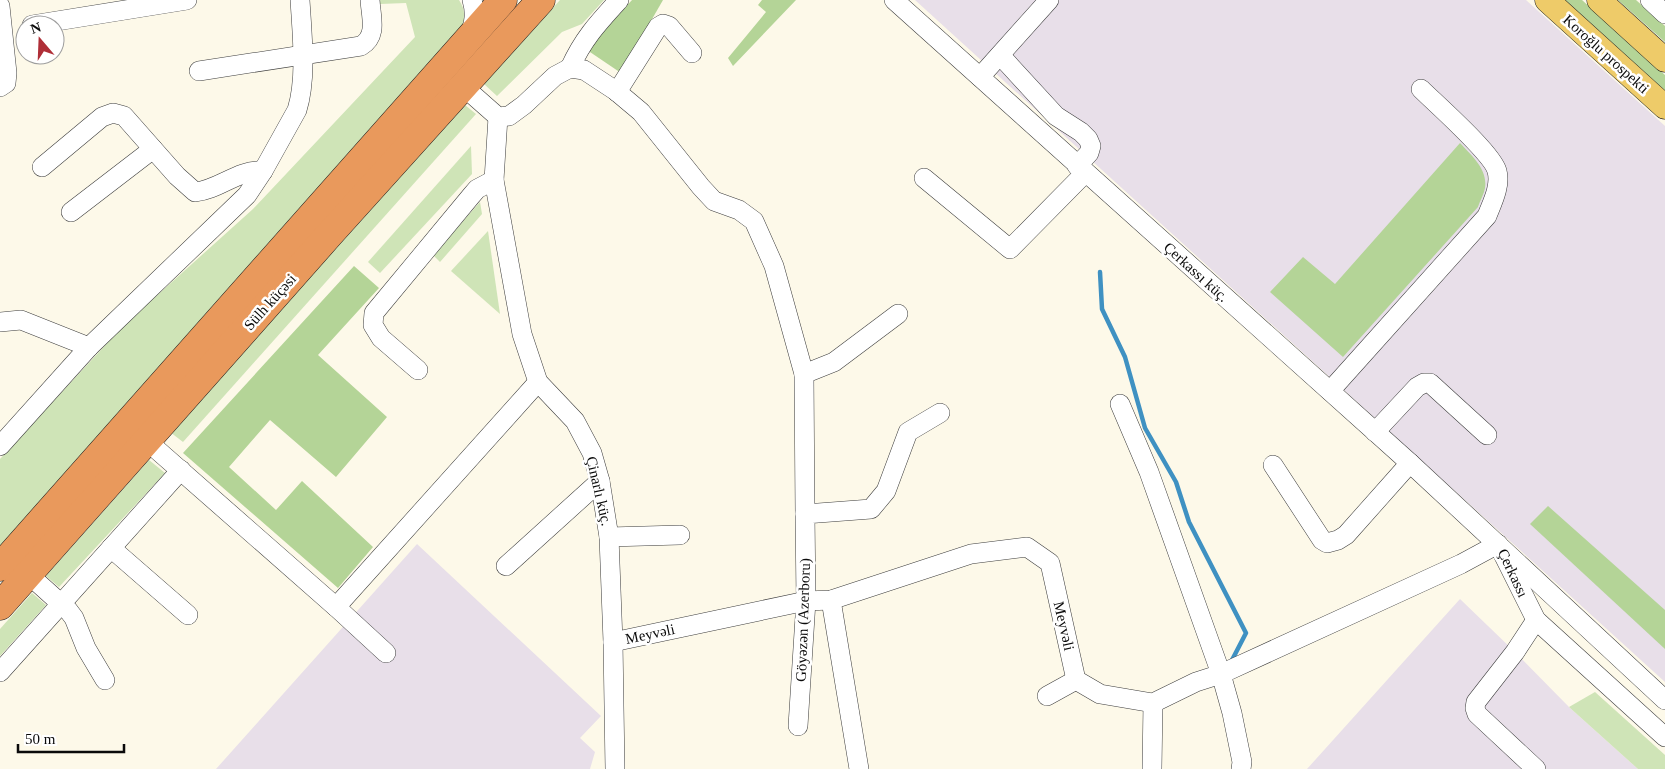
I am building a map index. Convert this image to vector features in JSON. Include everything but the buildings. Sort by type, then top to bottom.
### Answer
[{"type":"highway","name":"Sülh küçəsi","points":[[0,567],[504,0]]},
{"type":"highway","name":"Sülh küçəsi","points":[[0,606],[541,0]]},
{"type":"main road","name":"Koroğlu prospekti","points":[[1547,0],[1665,107]]},
{"type":"main road","points":[[1600,0],[1665,60]]},
{"type":"street","points":[[65,18],[143,3],[187,0]]},
{"type":"street","points":[[0,446],[89,347],[247,195],[263,171],[297,110],[301,99],[303,56],[300,0]]},
{"type":"street","points":[[199,71],[361,46],[372,35],[370,0]]},
{"type":"street","points":[[467,42],[475,21],[472,0]]},
{"type":"street","points":[[464,87],[498,117],[509,116],[524,105],[555,76],[570,68],[579,47],[619,0]]},
{"type":"street","name":"Çerkassı küç.","points":[[894,0],[1330,390],[1498,544]]},
{"type":"street","points":[[980,77],[1049,0]]},
{"type":"street","points":[[1650,0],[1665,14]]},
{"type":"street","points":[[0,6],[7,73],[6,83],[0,87]]},
{"type":"street","points":[[617,92],[658,27],[663,24],[669,26],[692,53]]},
{"type":"street","points":[[2,30],[15,28]]},
{"type":"street","points":[[924,178],[1010,249],[1081,169],[1091,146],[1088,139],[1081,132],[1056,116],[1000,55]]},
{"type":"street","name":"Göyəzən (Azerboru)","points":[[570,68],[584,70],[617,92],[641,112],[714,200],[739,210],[754,221],[774,266],[804,374],[806,601],[798,726]]},
{"type":"street","points":[[1330,390],[1487,216],[1494,198],[1497,171],[1486,153],[1421,89]]},
{"type":"street","points":[[42,166],[102,117],[114,114],[124,116],[176,176],[195,192],[202,192],[240,174],[254,170],[263,171]]},
{"type":"street","name":"Çinarlı küç.","points":[[498,117],[494,180],[522,334],[538,382],[575,421],[592,453],[600,481],[609,537],[615,769]]},
{"type":"street","points":[[71,212],[153,149]]},
{"type":"street","points":[[418,370],[381,338],[373,325],[374,313],[470,196],[494,180]]},
{"type":"street","points":[[804,374],[834,362],[898,314]]},
{"type":"street","points":[[0,322],[21,320],[89,347]]},
{"type":"street","points":[[336,607],[538,382]]},
{"type":"street","points":[[1376,432],[1417,388],[1424,383],[1430,384],[1487,436]]},
{"type":"street","points":[[1120,404],[1149,472],[1221,674],[1232,713],[1242,762],[1241,769]]},
{"type":"street","points":[[805,514],[872,509],[886,491],[908,432],[940,413]]},
{"type":"street","points":[[147,440],[386,653]]},
{"type":"street","points":[[1273,465],[1322,540],[1328,543],[1346,535],[1410,463]]},
{"type":"street","points":[[0,672],[180,470]]},
{"type":"street","points":[[506,566],[600,481]]},
{"type":"street","points":[[609,537],[680,535]]},
{"type":"street","points":[[1046,696],[1076,680],[1100,694],[1153,704],[1196,682],[1221,674],[1395,595],[1498,544]]},
{"type":"street","name":"Çerkassı","points":[[1498,544],[1536,620],[1665,737]]},
{"type":"street","name":"Çerkassı","points":[[1498,544],[1665,700]]},
{"type":"street","name":"Meyvəli","points":[[613,642],[806,601],[831,600],[971,554],[1027,547],[1050,563],[1076,680]]},
{"type":"street","points":[[111,548],[188,615]]},
{"type":"street","points":[[28,574],[62,603],[74,618],[86,648],[105,680]]},
{"type":"street","points":[[831,600],[859,769]]},
{"type":"street","points":[[1536,620],[1515,652],[1476,702],[1475,708],[1477,714],[1536,769]]},
{"type":"street","points":[[1152,769],[1153,704]]},
{"type":"shaded area","points":[[915,0],[1526,0],[1665,126],[1665,682]]},
{"type":"shaded area","points":[[417,544],[601,716],[580,738],[595,752],[590,769],[216,769]]},
{"type":"shaded area","points":[[1460,599],[1569,707],[1638,769],[1307,769]]},
{"type":"green space","points":[[379,0],[459,0],[464,13],[463,26],[0,548],[0,459],[123,326],[253,209],[415,37],[406,3],[380,4]]},
{"type":"green space","points":[[560,0],[604,0],[582,24],[562,32],[497,96],[484,84]]},
{"type":"green space","points":[[632,0],[663,0],[621,73],[587,50]]},
{"type":"green space","points":[[762,0],[796,0],[733,66],[728,58],[766,12],[758,5]]},
{"type":"green space","points":[[1565,0],[1582,0],[1665,75],[1665,91]]},
{"type":"green space","points":[[1618,0],[1636,0],[1665,26],[1665,42]]},
{"type":"green space","points":[[465,105],[476,114],[183,442],[170,432]]},
{"type":"green space","points":[[1460,143],[1478,163],[1484,175],[1485,188],[1478,207],[1343,357],[1270,292],[1303,257],[1335,284]]},
{"type":"green space","points":[[471,146],[472,174],[380,273],[368,262]]},
{"type":"green space","points":[[480,202],[482,214],[440,262],[433,255]]},
{"type":"green space","points":[[488,231],[500,314],[451,271]]},
{"type":"green space","points":[[354,266],[379,288],[318,355],[387,417],[336,477],[270,420],[229,467],[276,510],[302,481],[373,547],[338,588],[183,453]]},
{"type":"green space","points":[[149,460],[165,473],[59,587],[46,576]]},
{"type":"green space","points":[[1548,506],[1665,610],[1665,649],[1530,524]]},
{"type":"green space","points":[[32,593],[46,605],[0,656],[0,629]]},
{"type":"green space","points":[[1595,692],[1665,755],[1665,769],[1638,769],[1569,707]]},
{"type":"waterway","points":[[1100,272],[1102,309],[1125,357],[1145,428],[1176,482],[1189,522],[1246,633],[1231,662]]}]
